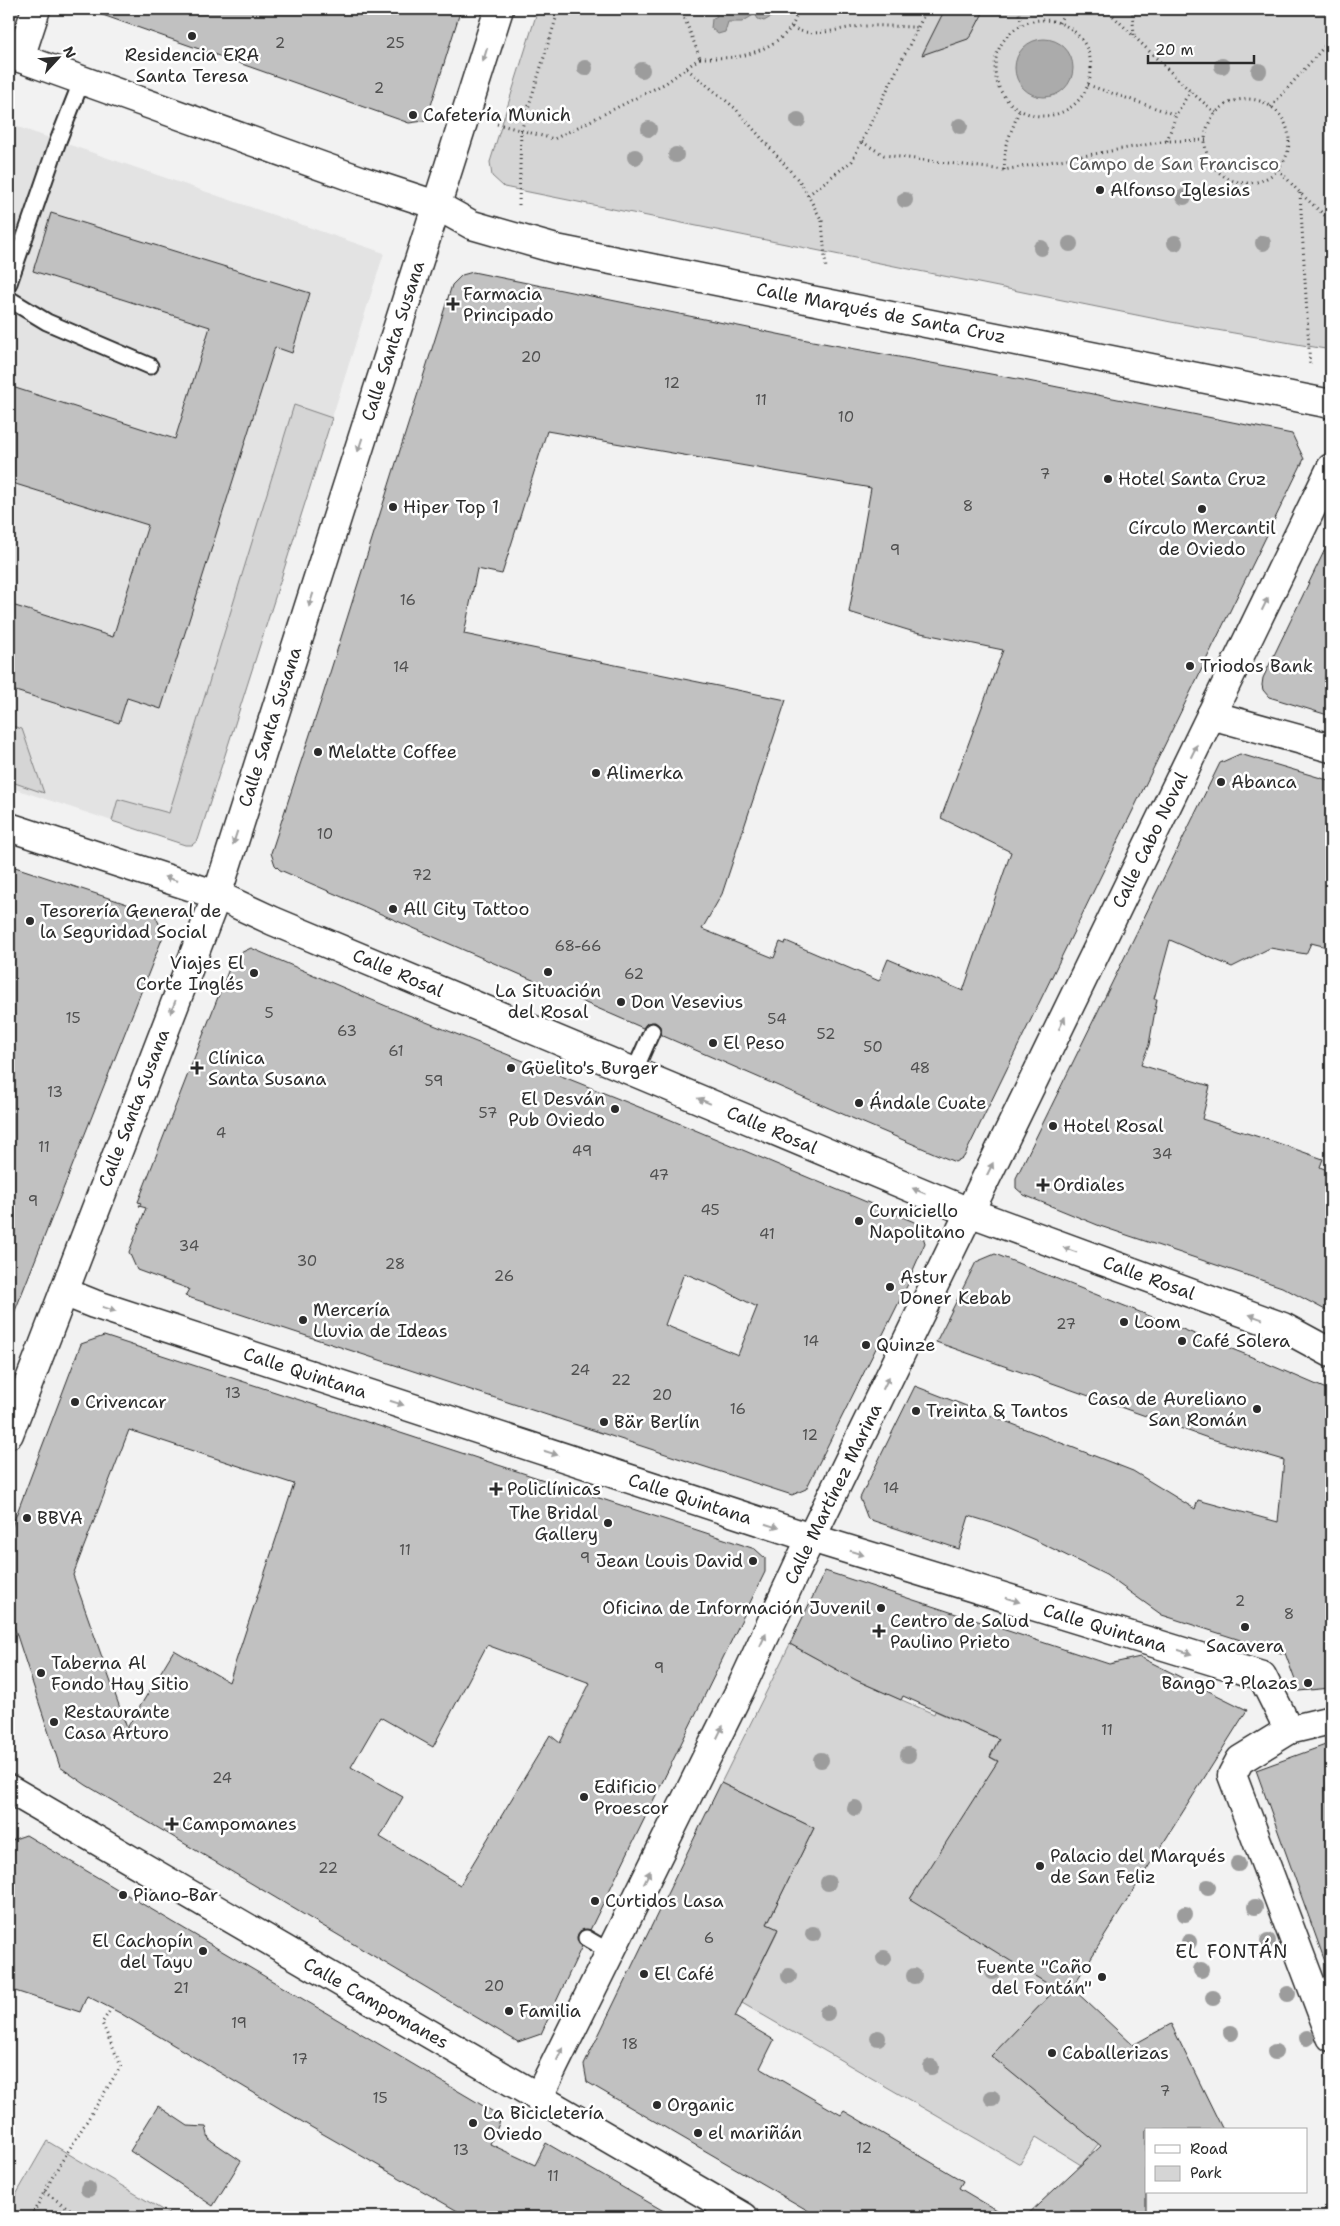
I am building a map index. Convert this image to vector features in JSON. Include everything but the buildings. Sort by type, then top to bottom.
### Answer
[{"type":"street","points":[[14,56],[36,9]]},
{"type":"street","name":"Calle Santa Susana","points":[[9,1434],[17,1396],[64,1292],[217,894],[499,9]]},
{"type":"street","name":"Calle Marqués de Santa Cruz","points":[[14,56],[291,156],[436,205],[472,225],[556,249],[1322,402]]},
{"type":"street","name":"Calle Cabo Noval","points":[[969,1212],[1331,468]]},
{"type":"street","points":[[1211,715],[1331,748]]},
{"type":"street","name":"Calle Rosal","points":[[9,827],[217,894],[273,921],[969,1212],[1284,1328],[1331,1353]]},
{"type":"street","name":"Calle Martínez Marina","points":[[538,2098],[740,1690],[811,1538],[969,1212]]},
{"type":"street","name":"Calle Quintana","points":[[64,1292],[94,1304],[811,1538],[1262,1676],[1289,1730]]},
{"type":"street","points":[[1331,1720],[1289,1730],[1240,1760],[1232,1775],[1331,2038]]},
{"type":"street","name":"Calle Campomanes","points":[[9,1789],[744,2217]]},
{"type":"lane","points":[[9,284],[58,141],[82,80]]},
{"type":"lane","points":[[9,299],[47,322],[150,366]]},
{"type":"lane","points":[[634,1072],[652,1031]]},
{"type":"lane","points":[[586,1938],[610,1952]]},
{"type":"path","points":[[518,238],[520,131],[558,9]]},
{"type":"path","points":[[682,9],[700,58]]},
{"type":"path","points":[[494,123],[554,139],[666,83],[700,58],[737,56],[760,49],[782,37],[792,27],[797,18],[797,9]]},
{"type":"path","points":[[808,195],[852,161],[927,9]]},
{"type":"path","points":[[1018,9],[1022,24]]},
{"type":"path","points":[[1059,22],[1066,9]]},
{"type":"path","points":[[1106,9],[1190,91],[1216,113]]},
{"type":"path","points":[[1132,9],[1134,35]]},
{"type":"path","points":[[1033,20],[1059,22],[1072,30],[1083,41],[1089,55],[1091,70],[1088,85],[1080,100],[1067,110],[1052,116],[1035,116],[1019,111],[1007,102],[999,90],[994,75],[995,59],[1000,45],[1009,33],[1022,24],[1033,20]]},
{"type":"path","points":[[792,27],[799,31],[822,32],[864,26],[918,27]]},
{"type":"path","points":[[1271,107],[1331,39]]},
{"type":"path","points":[[687,69],[735,108],[802,183],[822,221],[829,303]]},
{"type":"path","points":[[1088,85],[1176,115]]},
{"type":"path","points":[[1167,141],[1176,115],[1190,91]]},
{"type":"path","points":[[1242,100],[1260,101],[1271,107],[1282,117],[1288,136],[1289,143],[1286,158],[1278,169],[1267,178],[1253,183],[1239,182],[1225,177],[1214,167],[1207,154],[1208,125],[1216,113],[1225,105],[1242,100]]},
{"type":"path","points":[[1004,170],[1006,145],[1019,111]]},
{"type":"path","points":[[862,142],[884,155],[1004,170],[1167,141],[1206,140]]},
{"type":"path","points":[[1278,169],[1300,193],[1331,221]]},
{"type":"path","points":[[1300,193],[1322,402]]},
{"type":"path","points":[[31,2217],[64,2158],[121,2066],[102,2023],[112,2009]]},
{"type":"path","points":[[44,2192],[82,2217]]},
{"type":"shaded area","points":[[711,9],[772,9],[773,11],[771,17],[764,21],[758,19],[755,14],[742,22],[728,22],[725,32],[718,34],[711,28],[712,19],[717,16]]},
{"type":"shaded area","points":[[1038,39],[1050,39],[1065,47],[1073,62],[1073,74],[1065,89],[1050,97],[1038,97],[1023,89],[1015,74],[1015,62],[1023,47]]},
{"type":"shaded area","points":[[9,124],[384,253],[200,836],[192,845],[185,845],[9,787]]},
{"type":"green space","name":"Campo de San Francisco","points":[[538,9],[1331,9],[1331,350],[1171,322],[504,187],[492,176],[490,162]]},
{"type":"green space","points":[[294,405],[332,418],[198,840],[192,845],[185,845],[112,821],[118,799],[169,813]]},
{"type":"green space","points":[[9,725],[22,729],[44,793],[9,781]]},
{"type":"green space","points":[[790,1644],[858,1681],[934,1714],[935,1711],[999,1739],[990,1757],[998,1762],[1067,1996],[1060,2005],[1048,1997],[992,2056],[1068,2119],[1121,2065],[1122,2115],[1081,2165],[1036,2137],[1020,2164],[742,2003],[778,1930],[767,1924],[814,1828],[721,1783]]},
{"type":"green space","points":[[47,2141],[174,2217],[9,2217],[9,2207]]},
{"type":"place","name":"Residencia ERA Santa Teresa","points":[[192,36]]},
{"type":"place","name":"Cafetería Munich","points":[[413,115]]},
{"type":"place","name":"Alfonso Iglesias","points":[[1100,190]]},
{"type":"place","name":"Farmacia Principado","points":[[453,304]]},
{"type":"place","name":"Hotel Santa Cruz","points":[[1108,479]]},
{"type":"place","name":"Hiper Top 1","points":[[393,507]]},
{"type":"place","name":"Círculo Mercantil de Oviedo","points":[[1202,509]]},
{"type":"place","name":"Triodos Bank","points":[[1190,666]]},
{"type":"place","name":"Melatte Coffee","points":[[318,752]]},
{"type":"place","name":"Alimerka","points":[[596,773]]},
{"type":"place","name":"Abanca","points":[[1221,782]]},
{"type":"place","name":"All City Tattoo","points":[[393,909]]},
{"type":"place","name":"Tesorería General de la Seguridad Social","points":[[30,921]]},
{"type":"place","name":"La Situación del Rosal","points":[[548,972]]},
{"type":"place","name":"Viajes El Corte Inglés","points":[[254,973]]},
{"type":"place","name":"Don Vesevius","points":[[621,1002]]},
{"type":"place","name":"El Peso","points":[[713,1043]]},
{"type":"place","name":"Clínica Santa Susana","points":[[197,1068]]},
{"type":"place","name":"Güelito's Burger","points":[[511,1068]]},
{"type":"place","name":"Ándale Cuate","points":[[859,1103]]},
{"type":"place","name":"El Desván Pub Oviedo","points":[[615,1109]]},
{"type":"place","name":"Hotel Rosal","points":[[1053,1126]]},
{"type":"place","name":"Ordiales","points":[[1043,1185]]},
{"type":"place","name":"Curniciello Napolitano","points":[[859,1221]]},
{"type":"place","name":"Astur Doner Kebab","points":[[890,1287]]},
{"type":"place","name":"Mercería Lluvia de Ideas","points":[[303,1320]]},
{"type":"place","name":"Loom","points":[[1124,1322]]},
{"type":"place","name":"Café Solera","points":[[1182,1341]]},
{"type":"place","name":"Quinze","points":[[866,1345]]},
{"type":"place","name":"Crivencar","points":[[75,1402]]},
{"type":"place","name":"Casa de Aureliano San Román","points":[[1257,1409]]},
{"type":"place","name":"Treinta & Tantos","points":[[916,1411]]},
{"type":"place","name":"Bär Berlín","points":[[604,1422]]},
{"type":"place","name":"Policlínicas","points":[[496,1489]]},
{"type":"place","name":"BBVA","points":[[27,1518]]},
{"type":"place","name":"The Bridal Gallery","points":[[608,1523]]},
{"type":"place","name":"Jean Louis David","points":[[753,1561]]},
{"type":"place","name":"Oficina de Información Juvenil","points":[[881,1608]]},
{"type":"place","name":"Sacavera","points":[[1245,1627]]},
{"type":"place","name":"Centro de Salud Paulino Prieto","points":[[879,1631]]},
{"type":"place","name":"Taberna Al Fondo Hay Sitio","points":[[41,1673]]},
{"type":"place","name":"Bango 7 Plazas","points":[[1308,1683]]},
{"type":"place","name":"Restaurante Casa Arturo","points":[[54,1722]]},
{"type":"place","name":"Edificio Proescor","points":[[584,1797]]},
{"type":"place","name":"Campomanes","points":[[172,1824]]},
{"type":"place","name":"Palacio del Marqués de San Feliz","points":[[1040,1866]]},
{"type":"place","name":"Piano-Bar","points":[[123,1895]]},
{"type":"place","name":"Curtidos Lasa","points":[[595,1901]]},
{"type":"place","name":"El Cachopín del Tayu","points":[[203,1951]]},
{"type":"place","name":"El Café","points":[[644,1974]]},
{"type":"place","name":"Fuente \"Caño del Fontán\"","points":[[1102,1977]]},
{"type":"place","name":"Familia","points":[[509,2011]]},
{"type":"place","name":"Caballerizas","points":[[1052,2053]]},
{"type":"place","name":"Organic","points":[[657,2105]]},
{"type":"place","name":"La Bicicletería Oviedo","points":[[473,2123]]},
{"type":"place","name":"el mariñán","points":[[698,2133]]},
{"type":"district","name":"EL FONTÁN","points":[[1232,1951]]}]
